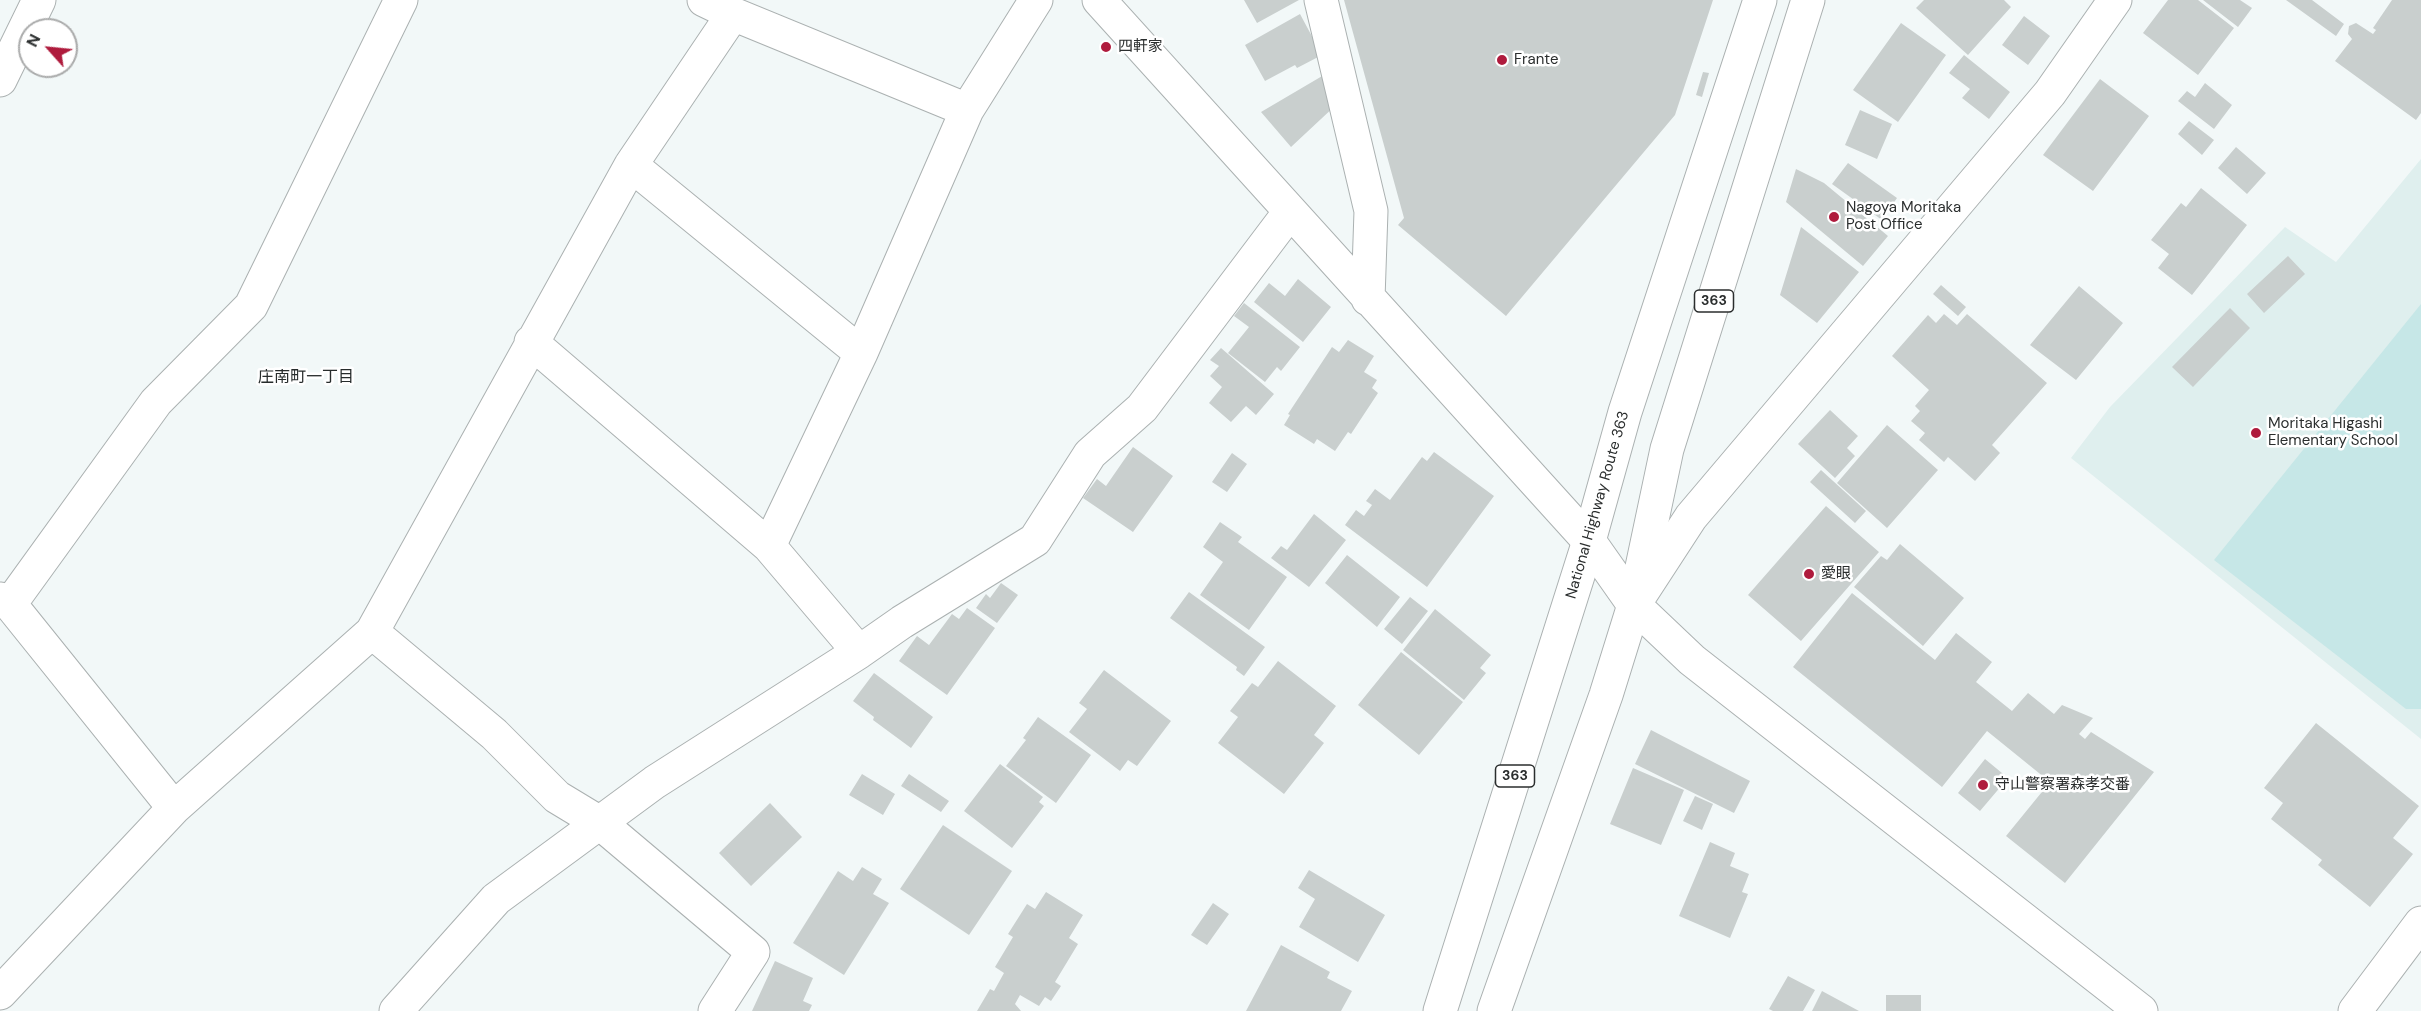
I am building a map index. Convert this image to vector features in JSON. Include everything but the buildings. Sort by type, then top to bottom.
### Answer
[{"type":"main road","points":[[0,80],[39,0]]},
{"type":"main road","points":[[174,808],[5,602],[156,402],[251,306],[401,0]]},
{"type":"main road","points":[[768,546],[861,353],[967,110],[1036,0]]},
{"type":"main road","points":[[1099,0],[1289,213],[1589,541],[1634,605],[1692,660],[2141,1011]]},
{"type":"main road","points":[[1321,0],[1371,212],[1368,299]]},
{"type":"main road","name":"National Highway Route 363","points":[[1440,1011],[1589,541],[1625,412],[1760,0]]},
{"type":"main road","name":"363","points":[[1494,1011],[1606,694],[1634,605],[1667,449],[1809,0]]},
{"type":"main road","points":[[1634,605],[1691,517],[2050,93],[2115,0]]},
{"type":"main road","points":[[0,993],[174,808],[372,632],[718,7],[967,110]]},
{"type":"main road","points":[[631,165],[861,353]]},
{"type":"main road","points":[[396,1011],[496,899],[655,782],[859,652],[902,622],[1035,540],[1090,453],[1142,408],[1289,213]]},
{"type":"main road","points":[[531,342],[768,546],[859,652]]},
{"type":"main road","points":[[372,632],[494,734],[556,796],[600,823],[753,952],[715,1011]]},
{"type":"main road","points":[[2355,1011],[2421,923]]},
{"type":"shaded area","name":"Moritaka Higashi Elementary School","points":[[2421,159],[2421,739],[2071,458],[2110,407],[2285,227],[2336,262]]},
{"type":"shaded area","points":[[2421,304],[2421,709],[2406,709],[2214,560]]},
{"type":"place","name":"四軒家","points":[[1106,47]]},
{"type":"place","name":"Frante","points":[[1502,60]]},
{"type":"place","name":"Nagoya Moritaka Post Office","points":[[1834,217]]},
{"type":"place","name":"Moritaka Higashi Elementary School","points":[[2256,433]]},
{"type":"place","name":"愛眼","points":[[1809,574]]},
{"type":"place","name":"守山警察署森孝交番","points":[[1983,785]]},
{"type":"district","name":"庄南町一丁目","points":[[306,378]]}]
